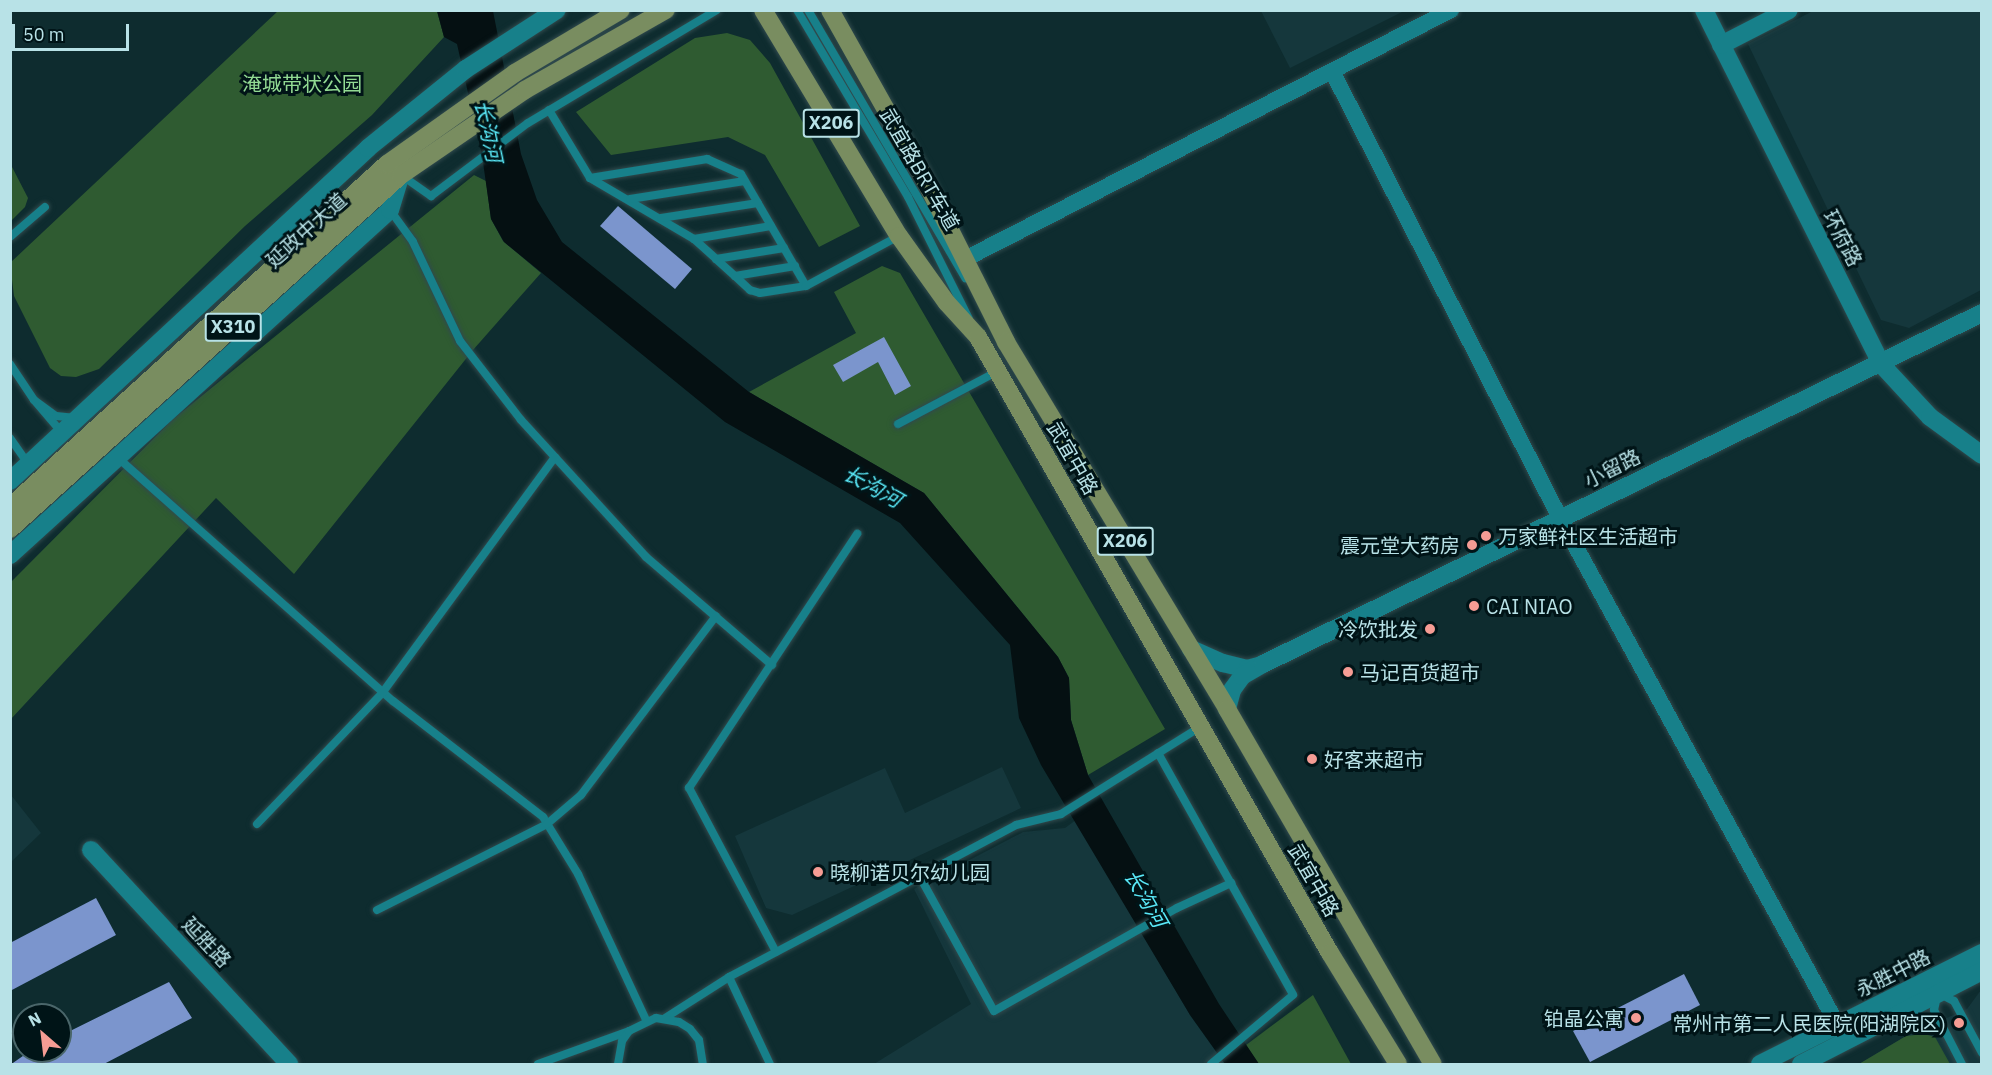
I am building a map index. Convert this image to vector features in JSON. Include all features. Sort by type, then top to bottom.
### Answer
[{"type":"main road","name":"延政中大道","points":[[457,125],[515,73],[621,10]]},
{"type":"main road","name":"延政中大道","points":[[10,529],[44,488],[382,160],[525,90],[666,10]]},
{"type":"main road","name":"武宜中路","points":[[763,10],[899,236],[947,303],[978,337],[1330,953],[1398,1065]]},
{"type":"main road","name":"武宜中路","points":[[830,10],[965,259],[1006,342],[1227,709],[1433,1065]]},
{"type":"main road","name":"延政中大道","points":[[10,507],[44,488]]},
{"type":"street","points":[[10,481],[79,418],[382,160],[466,69],[557,10]]},
{"type":"street","points":[[965,259],[1451,10]]},
{"type":"street","name":"环府路","points":[[1704,10],[1881,364],[1930,417],[1982,455]]},
{"type":"street","points":[[1721,45],[1789,10]]},
{"type":"street","points":[[1332,71],[1560,518],[1842,1034]]},
{"type":"street","points":[[10,555],[390,210],[382,160]]},
{"type":"street","name":"小留路","points":[[1227,709],[1232,690],[1242,676],[1263,664],[1982,313]]},
{"type":"street","name":"小留路","points":[[1191,649],[1222,663],[1247,669],[1263,664]]},
{"type":"street","name":"延胜路","points":[[91,850],[289,1065]]},
{"type":"street","name":"永胜中路","points":[[1801,1065],[1842,1034],[1982,953]]},
{"type":"street","name":"永胜中路","points":[[1760,1065],[1842,1034],[1938,993],[1982,971]]},
{"type":"lane","points":[[382,160],[431,196],[528,123],[717,10]]},
{"type":"lane","name":"武宜路BRT车道","points":[[797,10],[908,197],[978,337]]},
{"type":"lane","name":"武宜路BRT车道","points":[[808,10],[986,314],[1006,342]]},
{"type":"lane","points":[[549,110],[590,178],[630,199],[694,239],[750,290],[760,293],[806,286],[899,236]]},
{"type":"lane","points":[[590,178],[707,159],[741,174],[806,286]]},
{"type":"lane","points":[[630,199],[745,182]]},
{"type":"lane","points":[[661,218],[758,203]]},
{"type":"lane","points":[[10,237],[45,207]]},
{"type":"lane","points":[[390,210],[413,242],[460,341],[491,383],[646,557],[772,665]]},
{"type":"lane","points":[[694,239],[771,226]]},
{"type":"lane","points":[[716,259],[784,248]]},
{"type":"lane","points":[[735,276],[795,266]]},
{"type":"lane","points":[[10,364],[34,400],[98,476]]},
{"type":"lane","points":[[898,424],[998,371]]},
{"type":"lane","points":[[34,400],[56,416],[79,418]]},
{"type":"lane","points":[[10,438],[60,510]]},
{"type":"lane","points":[[257,824],[383,692],[555,457]]},
{"type":"lane","points":[[118,458],[383,692],[547,824],[578,874],[646,1020]]},
{"type":"lane","points":[[776,952],[689,788],[857,534]]},
{"type":"lane","points":[[377,910],[547,824],[581,795],[716,616]]},
{"type":"lane","points":[[538,1065],[629,1031],[646,1020],[665,1018],[729,977],[1017,825],[1061,814],[1200,727]]},
{"type":"lane","points":[[1158,753],[1293,995],[1211,1065]]},
{"type":"lane","points":[[920,877],[994,1011],[1177,908],[1231,883]]},
{"type":"lane","points":[[729,977],[770,1065]]},
{"type":"lane","points":[[1962,1065],[1934,1010],[1938,993],[1954,1001],[1982,1053]]},
{"type":"lane","points":[[665,1018],[690,1029],[699,1040],[703,1065]]},
{"type":"lane","points":[[618,1065],[622,1041],[629,1031]]},
{"type":"shaded area","points":[[1815,10],[1981,11],[1981,290],[1909,328],[1881,320],[1748,44]]},
{"type":"shaded area","points":[[1261,11],[1404,11],[1290,68]]},
{"type":"shaded area","name":"晓柳诺贝尔幼儿园","points":[[1002,767],[1021,808],[792,915],[766,908],[735,836],[885,768],[905,813]]},
{"type":"shaded area","points":[[11,795],[41,833],[11,862]]},
{"type":"shaded area","points":[[1076,820],[1190,1015],[1225,1064],[874,1064],[971,1004],[914,889],[1023,832],[1065,828]]},
{"type":"shaded area","name":"常州市第二人民医院(阳湖院区)","points":[[1981,990],[1981,1064],[1859,1064],[1906,1036],[1967,1009]]},
{"type":"green space","name":"淹城带状公园","points":[[278,11],[437,11],[444,37],[372,115],[245,226],[99,369],[76,377],[61,376],[50,368],[14,296],[10,263]]},
{"type":"green space","points":[[727,33],[750,40],[770,63],[860,226],[819,247],[765,155],[728,137],[611,155],[576,112],[695,38]]},
{"type":"green space","points":[[11,165],[28,198],[25,207],[11,221]]},
{"type":"green space","points":[[474,175],[486,181],[491,219],[503,241],[541,273],[473,350],[294,574],[216,498],[11,719],[11,582],[172,420]]},
{"type":"green space","points":[[882,266],[900,273],[1165,729],[1088,775],[1071,720],[1069,678],[1058,657],[924,493],[749,392],[856,333],[834,292]]},
{"type":"green space","points":[[1313,995],[1351,1064],[1259,1064],[1246,1045]]},
{"type":"green space","points":[[1924,1034],[1935,1037],[1950,1064],[1859,1064],[1906,1036]]},
{"type":"water","name":"长沟河","points":[[437,11],[493,11],[521,154],[537,200],[562,242],[749,392],[924,493],[1058,657],[1069,678],[1071,720],[1088,775],[1219,1004],[1259,1064],[1225,1064],[1190,1015],[1041,765],[1019,718],[1010,645],[900,523],[725,422],[504,242],[491,219],[482,155],[457,44],[444,37]]},
{"type":"building","points":[[618,206],[692,269],[675,289],[600,226]]},
{"type":"building","points":[[884,337],[911,386],[895,395],[878,362],[843,382],[833,365]]},
{"type":"building","points":[[96,898],[116,935],[10,991],[10,943]]},
{"type":"building","name":"铂晶公寓","points":[[1684,974],[1700,1005],[1590,1062],[1573,1031]]},
{"type":"building","points":[[169,982],[192,1018],[102,1065],[10,1065],[13,1063],[72,1063],[72,1030]]},
{"type":"place","name":"万家鲜社区生活超市","points":[[1486,536]]},
{"type":"place","name":"震元堂大药房","points":[[1472,545]]},
{"type":"place","name":"CAI NIAO","points":[[1474,606]]},
{"type":"place","name":"冷饮批发","points":[[1430,629]]},
{"type":"place","name":"马记百货超市","points":[[1348,672]]},
{"type":"place","name":"好客来超市","points":[[1312,759]]},
{"type":"place","name":"晓柳诺贝尔幼儿园","points":[[818,872]]},
{"type":"place","name":"铂晶公寓","points":[[1636,1018]]},
{"type":"place","name":"常州市第二人民医院(阳湖院区)","points":[[1959,1023]]}]
